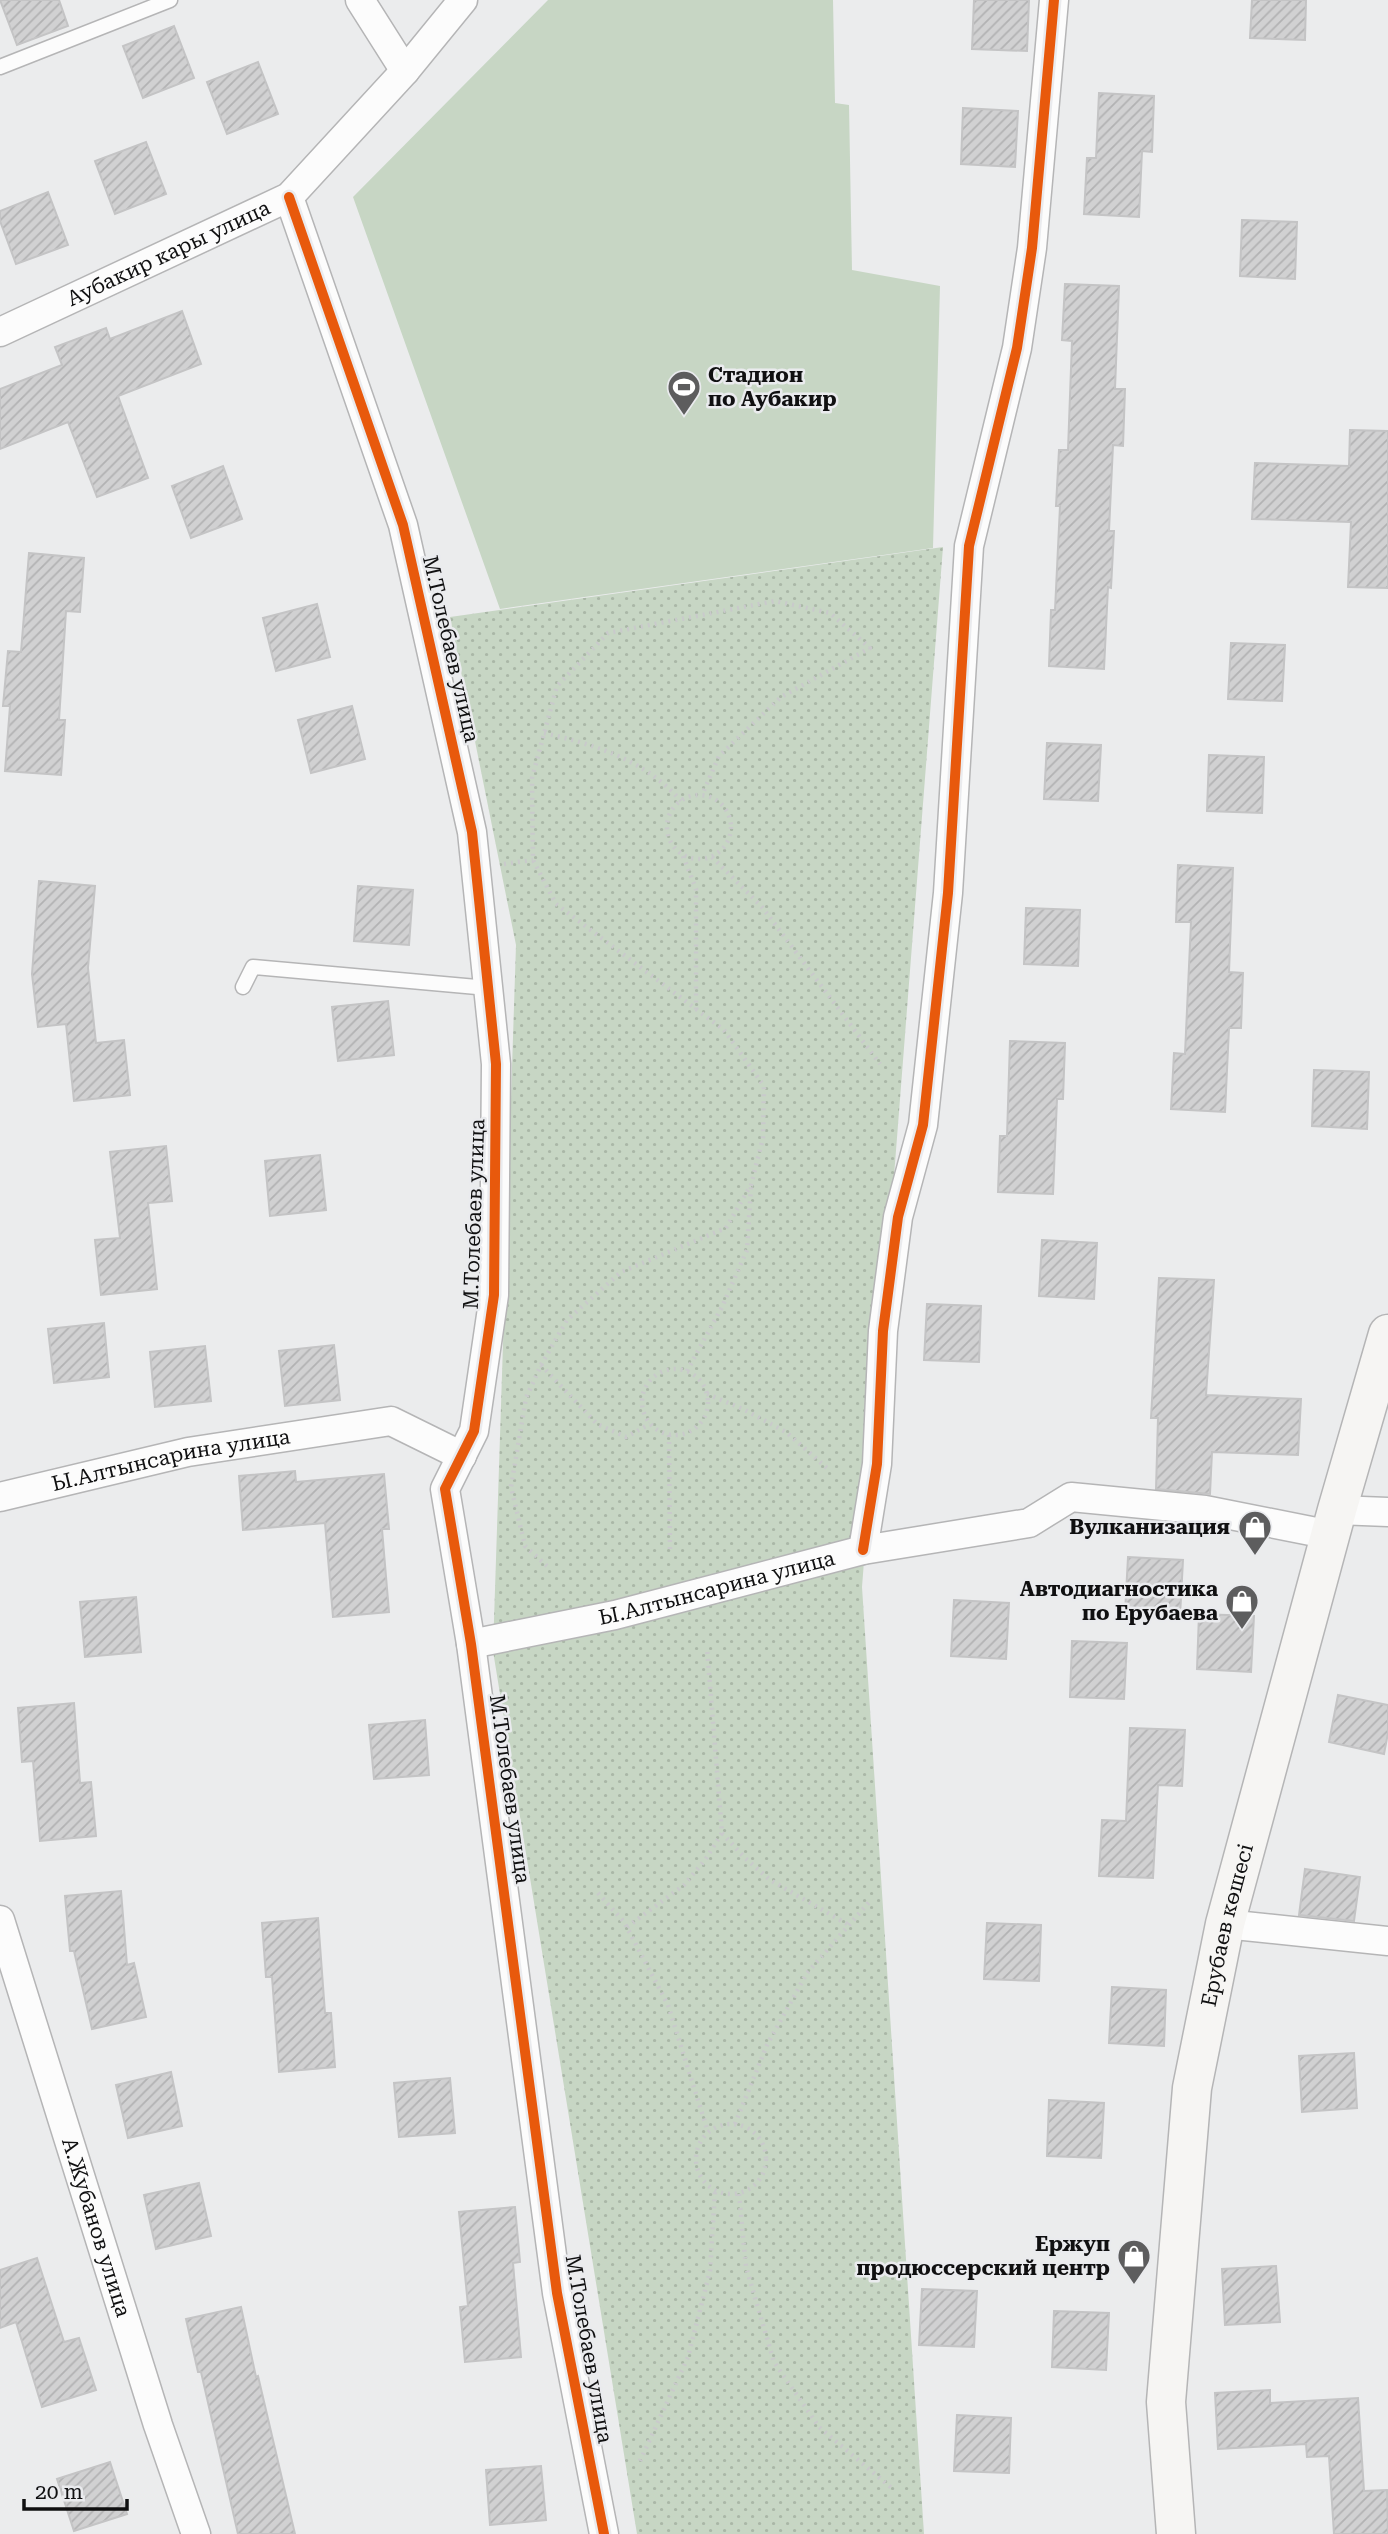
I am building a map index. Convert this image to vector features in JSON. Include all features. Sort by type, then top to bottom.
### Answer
[{"type":"main road","name":"Ерубаев көшесі","points":[[1176,2534],[1166,2402],[1192,2088],[1225,1924],[1388,1334]]},
{"type":"street","points":[[360,0],[405,71]]},
{"type":"street","name":"Аубакир кары улица","points":[[0,332],[289,197],[405,71],[463,0]]},
{"type":"street","points":[[863,1550],[877,1464],[885,1318],[898,1217],[923,1125],[948,893],[969,546],[1017,348],[1032,248],[1054,0]]},
{"type":"street","name":"М.Толебаев улица","points":[[289,197],[403,525],[472,832],[496,1064],[494,1294],[474,1431],[445,1489],[471,1644],[557,2293],[604,2534]]},
{"type":"street","name":"Ы.Алтынсарина улица","points":[[0,1497],[188,1452],[391,1421],[461,1456]]},
{"type":"street","name":"Ы.Алтынсарина улица","points":[[471,1644],[615,1615],[863,1550],[1029,1523],[1071,1497],[1334,1523],[1388,1512]]},
{"type":"street","name":"А.Жубанов улица","points":[[0,1920],[158,2425],[196,2534]]},
{"type":"street","points":[[1225,1924],[1388,1941]]},
{"type":"lane","points":[[0,68],[170,0]]},
{"type":"lane","points":[[243,987],[253,967],[488,988]]},
{"type":"path","points":[[687,1371],[722,1307],[747,1250],[751,1185],[762,1138],[764,1086],[724,1030],[556,904],[533,860],[532,778],[557,686],[608,633],[775,601],[830,613],[870,648],[781,697],[719,756],[702,795]]},
{"type":"path","points":[[544,733],[591,744],[630,761],[664,782],[681,801]]},
{"type":"path","points":[[682,855],[692,859],[712,857],[727,844],[731,824],[729,813],[713,798],[691,796],[681,801],[668,818],[667,829],[675,848],[682,855],[696,889],[696,1010]]},
{"type":"path","points":[[712,857],[762,907],[880,1064]]},
{"type":"path","points":[[547,1566],[525,1546],[511,1487],[526,1398],[541,1364],[567,1320],[621,1272],[726,1228],[751,1185]]},
{"type":"path","points":[[541,1364],[597,1424],[626,1437],[650,1424]]},
{"type":"path","points":[[676,1369],[687,1371],[703,1384],[707,1394],[708,1405],[699,1424],[690,1431],[669,1435],[650,1424],[642,1404],[648,1383],[665,1371],[676,1369]]},
{"type":"path","points":[[707,1394],[786,1432],[828,1469]]},
{"type":"path","points":[[669,1435],[670,1553]]},
{"type":"path","points":[[627,1927],[684,1885],[705,1860],[722,1833],[707,1648]]},
{"type":"path","points":[[722,1833],[770,1880],[849,1925]]},
{"type":"path","points":[[598,1893],[627,1927],[668,2005],[708,2132]]},
{"type":"path","points":[[735,2124],[766,2045],[807,1973],[871,1900]]},
{"type":"path","points":[[735,2124],[750,2129],[758,2137],[766,2158],[765,2169],[751,2189],[727,2195],[715,2192],[705,2184],[698,2174],[696,2151],[708,2132],[718,2126],[735,2124]]},
{"type":"path","points":[[640,2461],[688,2357],[710,2271],[715,2192]]},
{"type":"path","points":[[739,2194],[746,2267],[774,2362],[819,2427],[894,2490]]},
{"type":"green space","name":"Стадион по Аубакир","points":[[548,0],[833,0],[835,103],[849,105],[852,270],[940,286],[933,548],[500,609],[353,197]]},
{"type":"green space","points":[[943,547],[862,1587],[924,2534],[637,2534],[493,1651],[516,945],[450,617]]},
{"type":"building","points":[[0,0],[59,0],[68,26],[17,45]]},
{"type":"building","points":[[974,0],[1029,0],[1027,51],[972,49]]},
{"type":"building","points":[[1252,0],[1306,0],[1305,40],[1250,38]]},
{"type":"building","points":[[174,26],[194,78],[143,98],[123,46]]},
{"type":"building","points":[[258,62],[278,114],[227,134],[207,82]]},
{"type":"building","points":[[1099,93],[1154,96],[1152,152],[1142,151],[1139,217],[1084,214],[1087,158],[1096,158]]},
{"type":"building","points":[[963,108],[1018,111],[1015,167],[961,164]]},
{"type":"building","points":[[146,142],[166,194],[115,214],[95,161]]},
{"type":"building","points":[[48,192],[68,245],[16,264],[0,221],[0,211]]},
{"type":"building","points":[[1242,220],[1297,222],[1295,279],[1240,276]]},
{"type":"building","points":[[1065,284],[1119,286],[1115,389],[1125,389],[1123,446],[1113,445],[1109,531],[1114,531],[1104,669],[1049,666],[1051,610],[1055,610],[1060,506],[1056,506],[1059,450],[1068,450],[1072,341],[1062,340]]},
{"type":"building","points":[[182,311],[201,364],[118,396],[148,478],[97,497],[68,422],[0,449],[0,389],[62,365],[55,347],[106,328],[110,339]]},
{"type":"building","points":[[1350,430],[1388,431],[1388,588],[1348,587],[1351,522],[1252,519],[1255,463],[1349,466]]},
{"type":"building","points":[[223,466],[242,519],[191,538],[172,486]]},
{"type":"building","points":[[29,553],[84,558],[80,612],[66,611],[59,720],[65,720],[61,775],[5,771],[10,706],[3,706],[8,651],[21,652]]},
{"type":"building","points":[[317,604],[330,657],[276,671],[263,618]]},
{"type":"building","points":[[1231,643],[1285,645],[1282,701],[1228,699]]},
{"type":"building","points":[[352,706],[365,759],[311,773],[298,720]]},
{"type":"building","points":[[1047,743],[1101,745],[1098,801],[1044,799]]},
{"type":"building","points":[[1209,755],[1264,757],[1262,813],[1207,811]]},
{"type":"building","points":[[1178,865],[1233,868],[1229,972],[1243,973],[1241,1028],[1229,1028],[1225,1112],[1171,1109],[1174,1053],[1185,1054],[1191,922],[1176,922]]},
{"type":"building","points":[[39,881],[95,886],[88,968],[96,1043],[124,1040],[130,1095],[74,1101],[66,1024],[38,1027],[32,974]]},
{"type":"building","points":[[358,886],[413,890],[409,945],[354,941]]},
{"type":"building","points":[[1026,908],[1080,910],[1078,966],[1024,964]]},
{"type":"building","points":[[388,1001],[394,1055],[338,1061],[332,1007]]},
{"type":"building","points":[[1010,1041],[1065,1043],[1063,1099],[1057,1099],[1053,1194],[998,1192],[1000,1136],[1007,1136]]},
{"type":"building","points":[[1314,1070],[1369,1072],[1367,1129],[1312,1126]]},
{"type":"building","points":[[166,1146],[172,1201],[148,1203],[157,1289],[101,1295],[95,1240],[120,1238],[110,1152]]},
{"type":"building","points":[[320,1155],[326,1210],[270,1216],[265,1161]]},
{"type":"building","points":[[1042,1240],[1097,1243],[1094,1299],[1039,1296]]},
{"type":"building","points":[[1159,1278],[1214,1280],[1206,1395],[1301,1399],[1298,1455],[1212,1452],[1210,1494],[1156,1489],[1158,1418],[1151,1418]]},
{"type":"building","points":[[927,1304],[981,1306],[979,1362],[924,1360]]},
{"type":"building","points":[[104,1323],[109,1377],[54,1383],[48,1329]]},
{"type":"building","points":[[334,1345],[340,1400],[285,1406],[279,1351]]},
{"type":"building","points":[[205,1346],[211,1401],[155,1407],[150,1352]]},
{"type":"building","points":[[295,1471],[296,1482],[384,1474],[389,1529],[382,1529],[389,1612],[333,1617],[325,1523],[243,1530],[239,1476]]},
{"type":"building","points":[[1128,1557],[1183,1560],[1180,1616],[1125,1613]]},
{"type":"building","points":[[136,1597],[141,1652],[85,1657],[80,1602]]},
{"type":"building","points":[[954,1600],[1009,1603],[1006,1659],[951,1656]]},
{"type":"building","points":[[1199,1614],[1254,1616],[1251,1672],[1197,1669]]},
{"type":"building","points":[[1072,1641],[1127,1643],[1124,1699],[1070,1697]]},
{"type":"building","points":[[1338,1695],[1388,1705],[1388,1733],[1384,1754],[1329,1742]]},
{"type":"building","points":[[74,1703],[80,1783],[91,1782],[96,1836],[40,1841],[33,1761],[22,1762],[18,1708]]},
{"type":"building","points":[[425,1720],[429,1775],[374,1779],[369,1725]]},
{"type":"building","points":[[1130,1728],[1185,1730],[1182,1786],[1158,1785],[1153,1878],[1099,1876],[1102,1820],[1126,1821]]},
{"type":"building","points":[[1305,1869],[1360,1877],[1354,1921],[1299,1915]]},
{"type":"building","points":[[121,1891],[127,1965],[134,1963],[146,2017],[92,2029],[74,1951],[70,1951],[65,1896]]},
{"type":"building","points":[[318,1918],[325,2013],[331,2013],[335,2067],[279,2072],[272,1977],[266,1977],[262,1923]]},
{"type":"building","points":[[987,1923],[1041,1925],[1039,1981],[984,1979]]},
{"type":"building","points":[[1112,1987],[1166,1990],[1164,2046],[1109,2043]]},
{"type":"building","points":[[1354,2053],[1357,2108],[1302,2112],[1299,2056]]},
{"type":"building","points":[[171,2072],[182,2126],[128,2138],[116,2085]]},
{"type":"building","points":[[450,2078],[455,2133],[399,2137],[394,2083]]},
{"type":"building","points":[[1049,2100],[1104,2103],[1101,2158],[1047,2156]]},
{"type":"building","points":[[199,2183],[211,2236],[156,2249],[144,2195]]},
{"type":"building","points":[[515,2207],[520,2262],[513,2263],[521,2357],[465,2362],[460,2307],[468,2306],[459,2212]]},
{"type":"building","points":[[37,2258],[64,2342],[79,2338],[96,2390],[42,2407],[16,2322],[0,2328],[0,2270]]},
{"type":"building","points":[[1276,2266],[1280,2322],[1225,2325],[1222,2269]]},
{"type":"building","points":[[922,2289],[977,2291],[974,2347],[919,2345]]},
{"type":"building","points":[[241,2307],[295,2534],[238,2534],[201,2372],[198,2372],[186,2319]]},
{"type":"building","points":[[1054,2311],[1109,2313],[1106,2370],[1052,2367]]},
{"type":"building","points":[[1270,2390],[1270,2403],[1358,2398],[1364,2491],[1387,2490],[1388,2534],[1334,2534],[1329,2456],[1307,2457],[1306,2444],[1218,2449],[1215,2393]]},
{"type":"building","points":[[957,2415],[1011,2418],[1009,2473],[954,2471]]},
{"type":"building","points":[[110,2462],[127,2514],[74,2531],[57,2479]]},
{"type":"building","points":[[541,2466],[546,2520],[490,2525],[486,2470]]},
{"type":"cycle path","points":[[863,1550],[877,1464],[883,1331],[898,1217],[923,1125],[948,893],[969,546],[1017,348],[1032,248],[1054,0]]},
{"type":"cycle path","points":[[289,197],[403,525],[472,832],[496,1064],[494,1295],[474,1431],[445,1489],[471,1644],[557,2293],[604,2534]]},
{"type":"place","name":"Стадион по Аубакир","points":[[684,417]]},
{"type":"place","name":"Вулканизация","points":[[1255,1557]]},
{"type":"place","name":"Автодиагностика по Ерубаева","points":[[1242,1631]]},
{"type":"place","name":"Ержуп продюссерский центр","points":[[1134,2286]]}]
